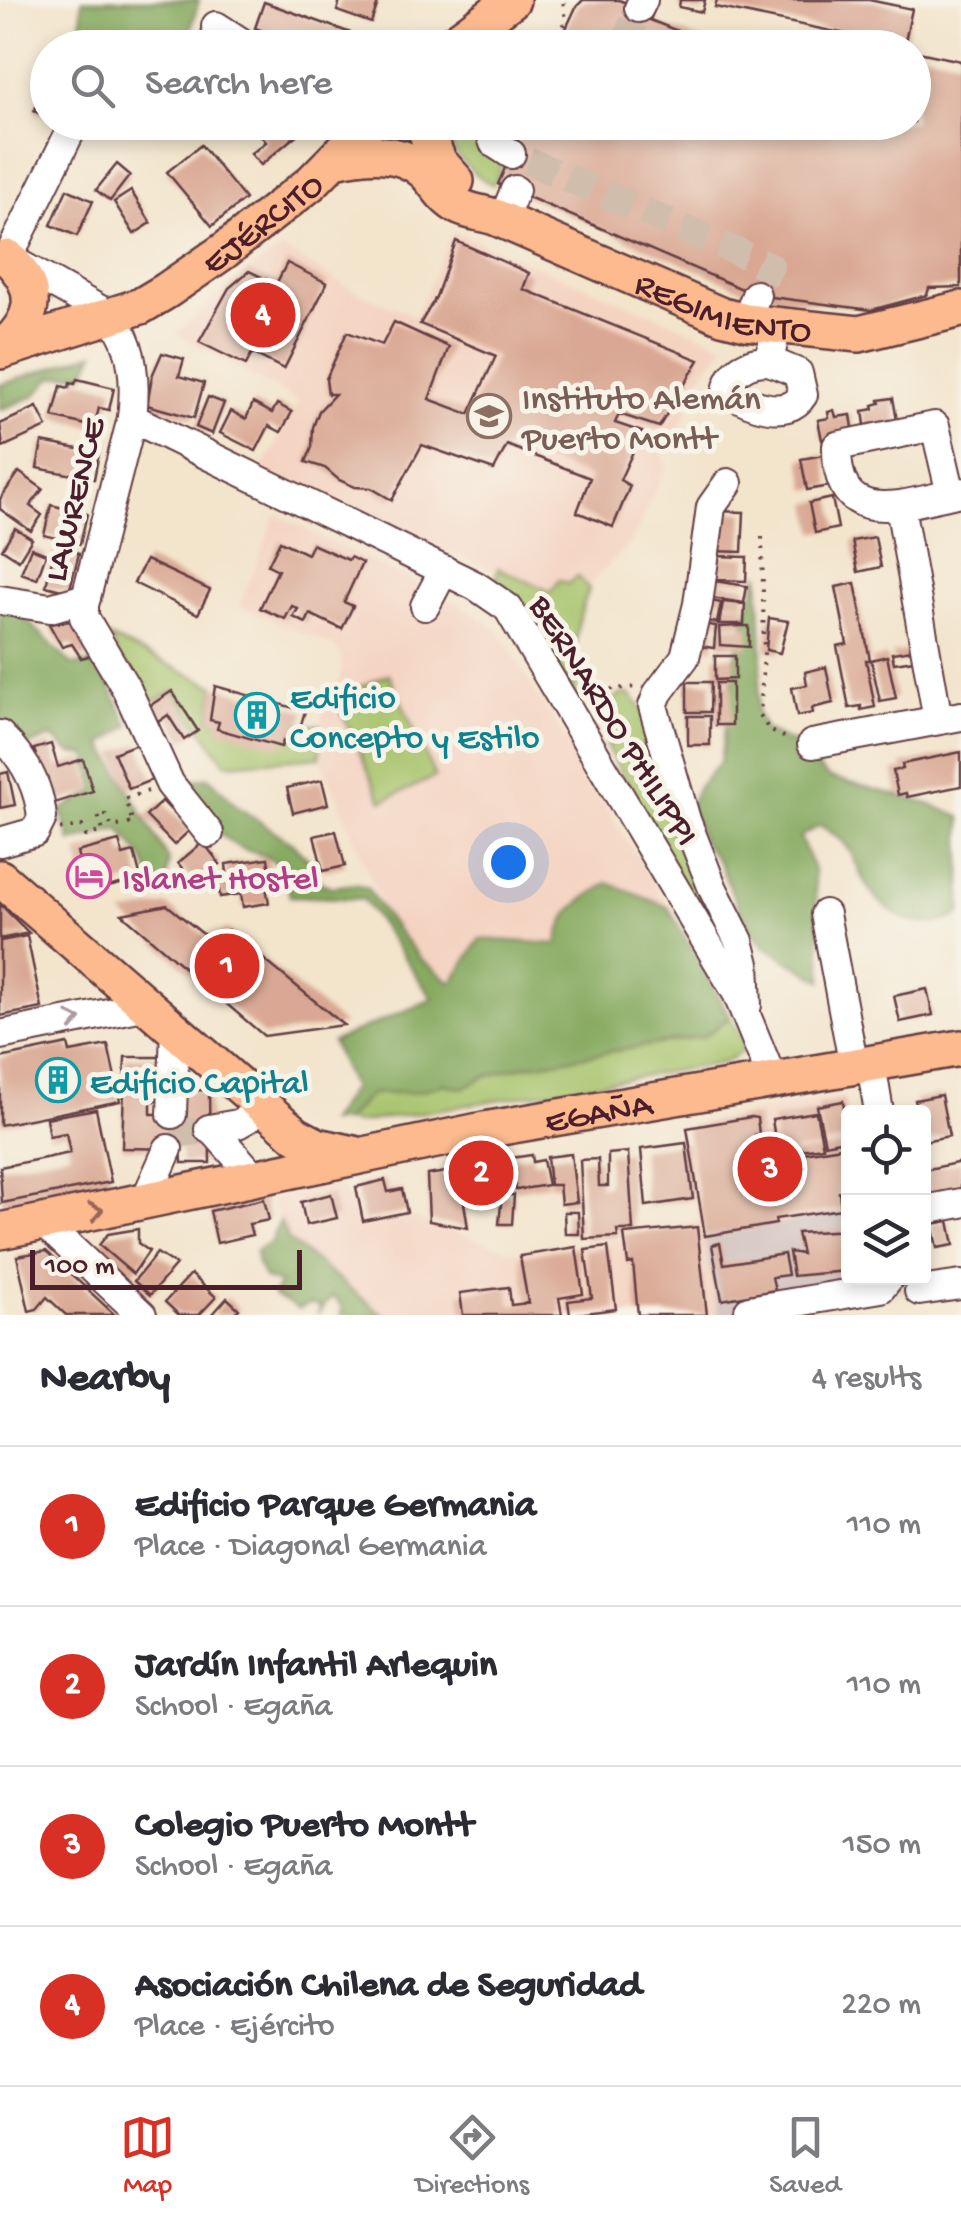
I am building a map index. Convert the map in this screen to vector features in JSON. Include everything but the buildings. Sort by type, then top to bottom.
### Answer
[{"type":"main road","points":[[472,30],[512,0]]},
{"type":"main road","name":"EJÉRCITO","points":[[0,370],[123,317],[224,251],[311,183],[354,140]]},
{"type":"main road","name":"REGIMIENTO","points":[[416,140],[439,162],[504,209],[722,316],[760,314],[859,334],[961,309]]},
{"type":"main road","name":"REGIMIENTO","points":[[430,140],[439,162]]},
{"type":"main road","name":"REGIMIENTO","points":[[335,160],[370,154],[402,158],[424,172],[458,206],[504,209]]},
{"type":"main road","points":[[0,351],[21,329],[31,300],[28,281],[4,256]]},
{"type":"main road","name":"EJÉRCITO","points":[[0,351],[123,317]]},
{"type":"main road","points":[[0,878],[281,1120],[328,1150],[370,1154]]},
{"type":"main road","name":"EGAÑA","points":[[0,1231],[409,1145],[961,1048]]},
{"type":"main road","points":[[281,1120],[330,1138],[409,1145]]},
{"type":"main road","points":[[261,1178],[294,1161],[298,1146],[281,1120]]},
{"type":"street","points":[[216,26],[222,30]]},
{"type":"street","points":[[65,140],[4,256],[123,317]]},
{"type":"street","points":[[493,140],[511,154]]},
{"type":"street","points":[[760,314],[769,362]]},
{"type":"street","name":"LAWRENCE","points":[[123,317],[132,367],[132,418],[84,617],[127,690],[170,784],[210,832]]},
{"type":"street","name":"BERNARDO PHILIPPI","points":[[132,418],[486,591],[508,608],[746,1011],[773,1081]]},
{"type":"street","points":[[934,426],[956,493],[900,506],[871,504],[845,492],[837,446],[934,426]]},
{"type":"street","points":[[728,482],[710,507],[691,640],[679,668],[658,693],[654,706],[686,820],[713,889],[740,941],[746,975],[746,1011]]},
{"type":"street","points":[[799,742],[950,718],[900,506]]},
{"type":"street","points":[[425,606],[444,570]]},
{"type":"street","points":[[0,586],[38,598],[86,598]]},
{"type":"street","points":[[0,600],[50,608],[86,598]]},
{"type":"street","points":[[0,736],[22,758],[33,779],[42,818],[35,832],[0,842]]},
{"type":"street","points":[[825,914],[862,1065],[876,1105]]},
{"type":"street","points":[[0,1035],[148,1005]]},
{"type":"street","points":[[172,1114],[175,1028]]},
{"type":"street","points":[[261,1178],[211,1129],[281,1120]]},
{"type":"street","points":[[145,1201],[168,1149]]},
{"type":"street","points":[[931,1209],[961,1204]]},
{"type":"street","points":[[43,1222],[142,1315]]},
{"type":"street","points":[[749,1310],[883,1285]]},
{"type":"street","points":[[921,1294],[961,1285]]},
{"type":"path","points":[[562,30],[566,20],[563,0]]},
{"type":"path","points":[[762,536],[764,652],[760,715],[769,730],[799,742]]},
{"type":"path","points":[[592,746],[607,736],[612,689],[638,687]]},
{"type":"path","points":[[66,830],[82,826],[86,836],[103,831],[98,815],[106,815],[112,828],[133,824],[126,799]]},
{"type":"shaded area","name":"Instituto Alemán Puerto Montt","points":[[453,231],[725,345],[684,399],[688,411],[662,459],[668,463],[632,542],[588,586],[569,588],[558,582],[546,593],[261,472],[299,402],[176,334],[244,273],[283,249],[352,290],[415,317]]},
{"type":"shaded area","points":[[276,515],[466,608],[499,632],[668,907],[608,883],[561,924],[557,944],[480,939],[453,983],[421,959],[387,918],[320,757],[320,725],[327,692],[340,681],[341,657],[336,647],[239,606]]},
{"type":"shaded area","points":[[841,1096],[846,1100],[847,1105],[841,1105],[841,1212],[703,1237],[718,1315],[384,1315],[289,1241],[270,1198],[340,1182],[361,1226],[411,1218],[516,1252],[622,1239],[700,1222],[685,1126]]},
{"type":"shaded area","points":[[841,1212],[841,1285],[858,1285],[779,1315],[718,1315],[703,1237]]},
{"type":"green space","points":[[82,0],[199,0],[191,30],[81,30]]},
{"type":"green space","points":[[488,140],[504,160],[493,185],[475,173],[449,142]]},
{"type":"green space","points":[[95,353],[85,373],[52,377],[35,396],[0,410],[0,385]]},
{"type":"green space","points":[[498,568],[551,592],[559,580],[568,584],[578,576],[589,589],[577,629],[577,694],[573,697],[527,610],[496,578]]},
{"type":"green space","points":[[759,573],[762,653],[757,712],[765,730],[801,747],[828,777],[929,804],[961,817],[961,914],[932,923],[905,919],[882,903],[840,838],[820,825],[800,837],[814,870],[823,981],[764,946],[745,923],[689,806],[698,787],[720,762],[737,650]]},
{"type":"green space","points":[[0,608],[22,615],[72,665],[101,666],[129,726],[103,744],[169,860],[164,896],[154,887],[144,859],[119,829],[71,842],[61,810],[96,791],[87,755],[71,753],[52,737],[20,749],[0,734]]},
{"type":"green space","points":[[110,638],[215,686],[210,719],[290,742],[294,729],[299,731],[300,725],[320,725],[320,757],[226,764],[173,690],[145,706]]},
{"type":"green space","points":[[389,674],[435,777],[382,801],[335,698]]},
{"type":"green space","points":[[624,693],[631,695],[642,709],[737,979],[606,746],[616,741],[612,710],[615,698]]},
{"type":"green space","points":[[209,777],[238,807],[292,843],[309,860],[321,883],[367,888],[421,959],[452,983],[480,939],[557,944],[569,914],[608,883],[668,907],[730,1017],[704,1036],[518,1067],[463,1088],[444,1084],[415,1092],[371,1094],[344,1121],[329,1122],[352,1088],[332,1042],[433,999],[363,899],[290,896],[285,878],[271,859],[243,849],[220,833],[201,792],[189,781]]},
{"type":"green space","points":[[730,1017],[743,1041],[743,1051],[723,1063],[357,1123],[344,1121],[371,1094],[415,1092],[444,1084],[463,1088],[518,1067],[704,1036]]},
{"type":"green space","points":[[280,1221],[289,1241],[384,1315],[341,1315],[342,1307],[333,1296],[317,1315],[321,1307],[310,1304],[298,1309],[273,1295],[280,1283],[265,1279],[257,1264],[256,1251],[270,1243]]},
{"type":"tunnel","points":[[630,30],[639,8]]},
{"type":"tunnel","points":[[528,161],[770,266],[756,295]]},
{"type":"tunnel","points":[[171,1135],[209,1129]]},
{"type":"place","name":"Asociación Chilena de Seguridad","points":[[263,315]]},
{"type":"place","name":"Instituto Alemán Puerto Montt","points":[[489,416]]},
{"type":"place","name":"Edificio Concepto y Estilo","points":[[257,715]]},
{"type":"place","name":"Islanet Hostel","points":[[89,876]]},
{"type":"place","name":"Edificio Parque Germania","points":[[227,966]]},
{"type":"place","name":"Edificio Capital","points":[[58,1080]]},
{"type":"place","name":"Colegio Puerto Montt","points":[[770,1169]]},
{"type":"place","name":"Jardín Infantil Arlequin","points":[[481,1173]]}]
